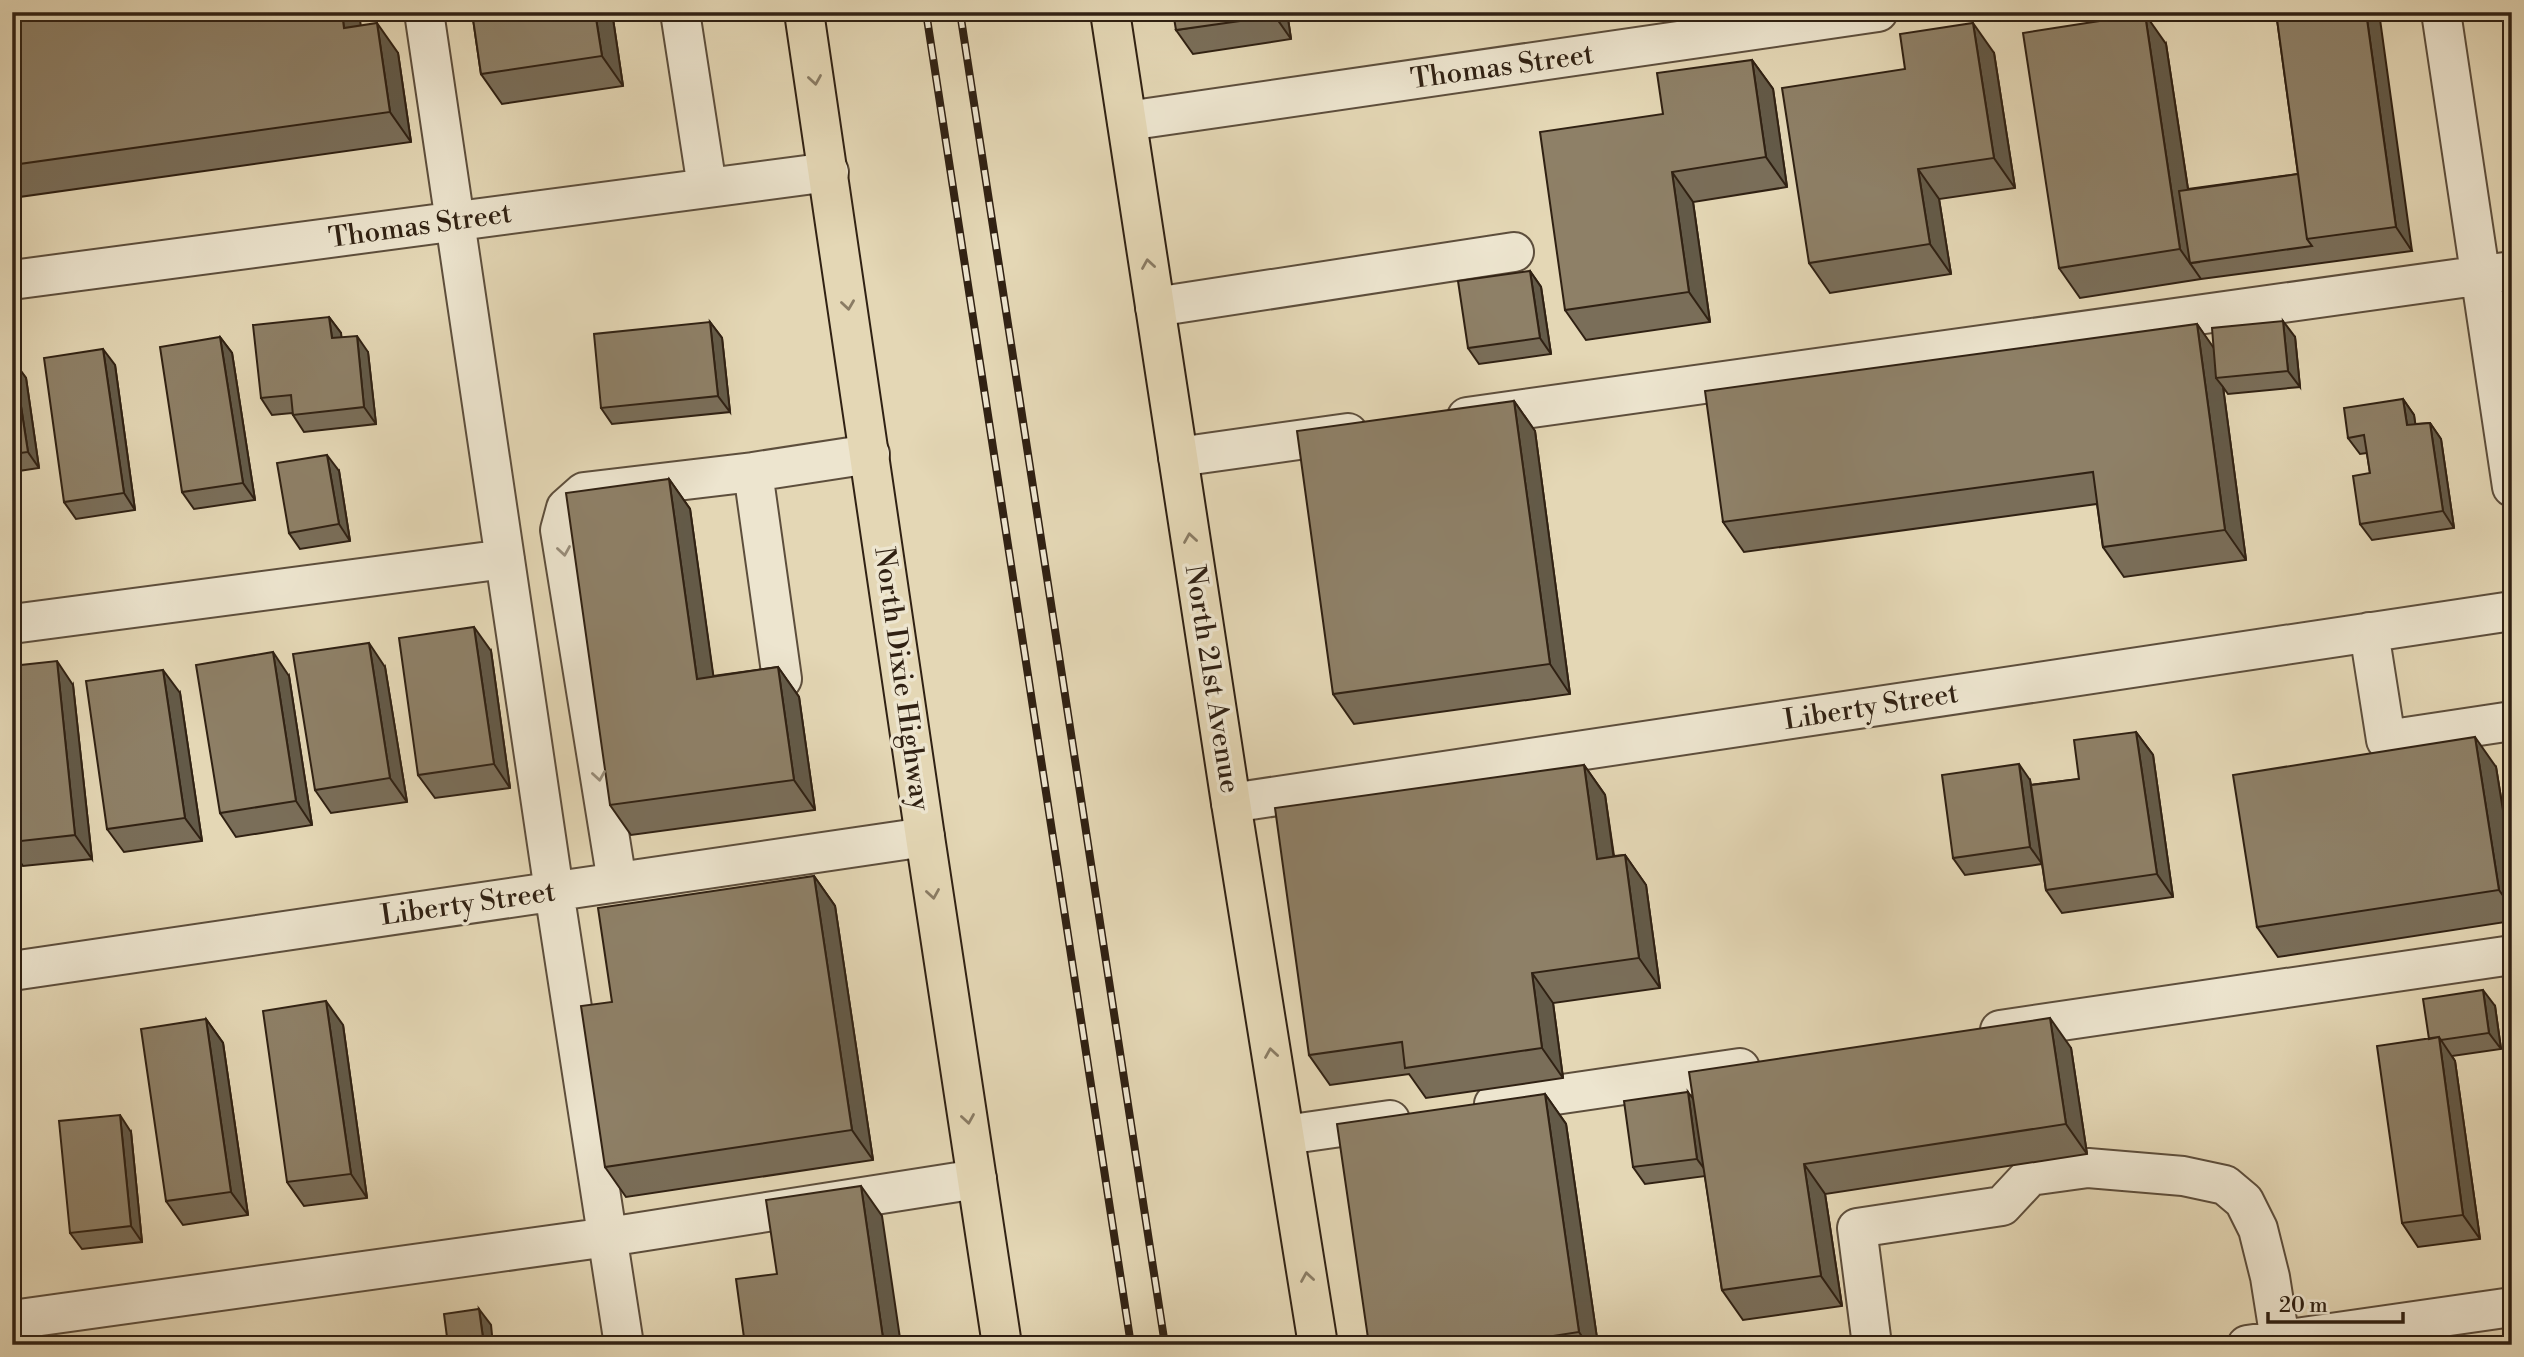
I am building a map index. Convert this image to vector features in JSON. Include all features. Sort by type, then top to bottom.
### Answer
[{"type":"main road","name":"North Dixie Highway","points":[[804,12],[1002,1345]]},
{"type":"main road","name":"North 21st Avenue","points":[[1110,12],[1231,803],[1318,1345]]},
{"type":"street","points":[[424,12],[624,1345]]},
{"type":"street","points":[[680,12],[707,187]]},
{"type":"street","name":"Thomas Street","points":[[1127,121],[1878,12]]},
{"type":"street","points":[[2441,12],[2496,273],[2512,487]]},
{"type":"street","name":"Thomas Street","points":[[12,279],[829,172]]},
{"type":"street","points":[[1155,307],[1514,252]]},
{"type":"street","points":[[1427,422],[2496,273]]},
{"type":"street","points":[[1178,457],[1386,428]]},
{"type":"street","points":[[617,882],[560,530],[566,508],[584,492],[753,472],[870,454]]},
{"type":"street","points":[[753,472],[782,679]]},
{"type":"street","points":[[12,624],[505,559]]},
{"type":"street","name":"Liberty Street","points":[[1231,803],[2512,611]]},
{"type":"street","points":[[2369,632],[2386,740],[2512,721]]},
{"type":"street","name":"Liberty Street","points":[[12,971],[925,837]]},
{"type":"street","points":[[1960,1036],[2512,955]]},
{"type":"street","points":[[1464,1109],[1767,1064]]},
{"type":"street","points":[[1284,1135],[1422,1115]]},
{"type":"street","points":[[1872,1345],[1857,1228],[2002,1206],[2030,1176],[2088,1168],[2183,1176],[2225,1185],[2244,1200],[2258,1229],[2270,1277],[2263,1342],[2512,1307]]},
{"type":"street","points":[[12,1320],[608,1237],[977,1179]]},
{"type":"street","points":[[12,1338],[13,1345]]},
{"type":"building","points":[[12,12],[342,12],[344,28],[377,23],[390,112],[12,165]]},
{"type":"building","points":[[472,12],[595,12],[602,56],[481,74]]},
{"type":"building","points":[[1173,12],[1274,12],[1275,16],[1176,30]]},
{"type":"building","points":[[2276,12],[2366,12],[2396,227],[2307,239]]},
{"type":"building","points":[[2145,14],[2180,249],[2059,268],[2023,33]]},
{"type":"building","points":[[1973,23],[1994,158],[1918,169],[1930,244],[1809,263],[1782,88],[1905,69],[1900,34]]},
{"type":"building","points":[[1752,60],[1766,157],[1672,172],[1689,292],[1565,310],[1540,132],[1663,114],[1657,73]]},
{"type":"building","points":[[2298,174],[2307,239],[2312,246],[2190,263],[2179,191]]},
{"type":"building","points":[[1530,271],[1540,338],[1468,348],[1458,281]]},
{"type":"building","points":[[329,317],[332,338],[357,336],[364,407],[293,415],[291,395],[261,398],[253,325]]},
{"type":"building","points":[[2283,321],[2288,371],[2216,378],[2212,328]]},
{"type":"building","points":[[710,322],[718,396],[601,408],[594,334]]},
{"type":"building","points":[[2197,324],[2225,530],[2103,547],[2093,472],[1723,522],[1705,391]]},
{"type":"building","points":[[220,337],[243,483],[182,492],[160,347]]},
{"type":"building","points":[[103,349],[124,493],[64,502],[44,358]]},
{"type":"building","points":[[14,361],[28,452],[12,454],[12,362]]},
{"type":"building","points":[[2403,399],[2407,425],[2430,423],[2443,511],[2360,524],[2353,476],[2370,473],[2364,435],[2348,438],[2344,408]]},
{"type":"building","points":[[1514,401],[1550,664],[1333,694],[1297,431]]},
{"type":"building","points":[[327,455],[339,524],[289,533],[277,463]]},
{"type":"building","points":[[669,479],[697,679],[778,667],[794,780],[610,805],[566,493]]},
{"type":"building","points":[[474,627],[494,764],[418,775],[399,638]]},
{"type":"building","points":[[369,643],[390,778],[315,790],[293,654]]},
{"type":"building","points":[[273,652],[296,801],[220,813],[196,665]]},
{"type":"building","points":[[57,661],[75,835],[12,842],[12,804],[21,803],[12,722],[12,666]]},
{"type":"building","points":[[163,670],[185,818],[107,829],[86,681]]},
{"type":"building","points":[[2136,732],[2157,874],[2046,890],[2031,785],[2079,779],[2074,740]]},
{"type":"building","points":[[2475,737],[2499,890],[2257,927],[2233,775]]},
{"type":"building","points":[[2019,764],[2030,847],[1953,858],[1942,775]]},
{"type":"building","points":[[1584,765],[1597,859],[1625,855],[1639,958],[1532,973],[1542,1048],[1405,1068],[1402,1042],[1309,1055],[1275,808]]},
{"type":"building","points":[[814,876],[852,1130],[605,1167],[581,1006],[612,1002],[598,908]]},
{"type":"building","points":[[2483,990],[2489,1033],[2441,1040],[2439,1037],[2429,1039],[2423,999]]},
{"type":"building","points":[[326,1001],[351,1174],[287,1182],[263,1011]]},
{"type":"building","points":[[2050,1018],[2066,1124],[1804,1164],[1821,1276],[1722,1290],[1689,1072]]},
{"type":"building","points":[[206,1019],[231,1192],[166,1201],[141,1029]]},
{"type":"building","points":[[2439,1037],[2463,1215],[2402,1223],[2377,1046]]},
{"type":"building","points":[[1688,1092],[1697,1159],[1633,1167],[1624,1101]]},
{"type":"building","points":[[1545,1094],[1579,1332],[1494,1345],[1369,1345],[1337,1124]]},
{"type":"building","points":[[120,1115],[131,1226],[70,1233],[59,1121]]},
{"type":"building","points":[[861,1186],[884,1345],[745,1345],[736,1279],[777,1274],[766,1200]]},
{"type":"building","points":[[479,1309],[484,1345],[448,1345],[444,1314]]},
{"type":"railway","points":[[926,12],[1131,1345]]},
{"type":"railway","points":[[960,12],[1165,1345]]}]
